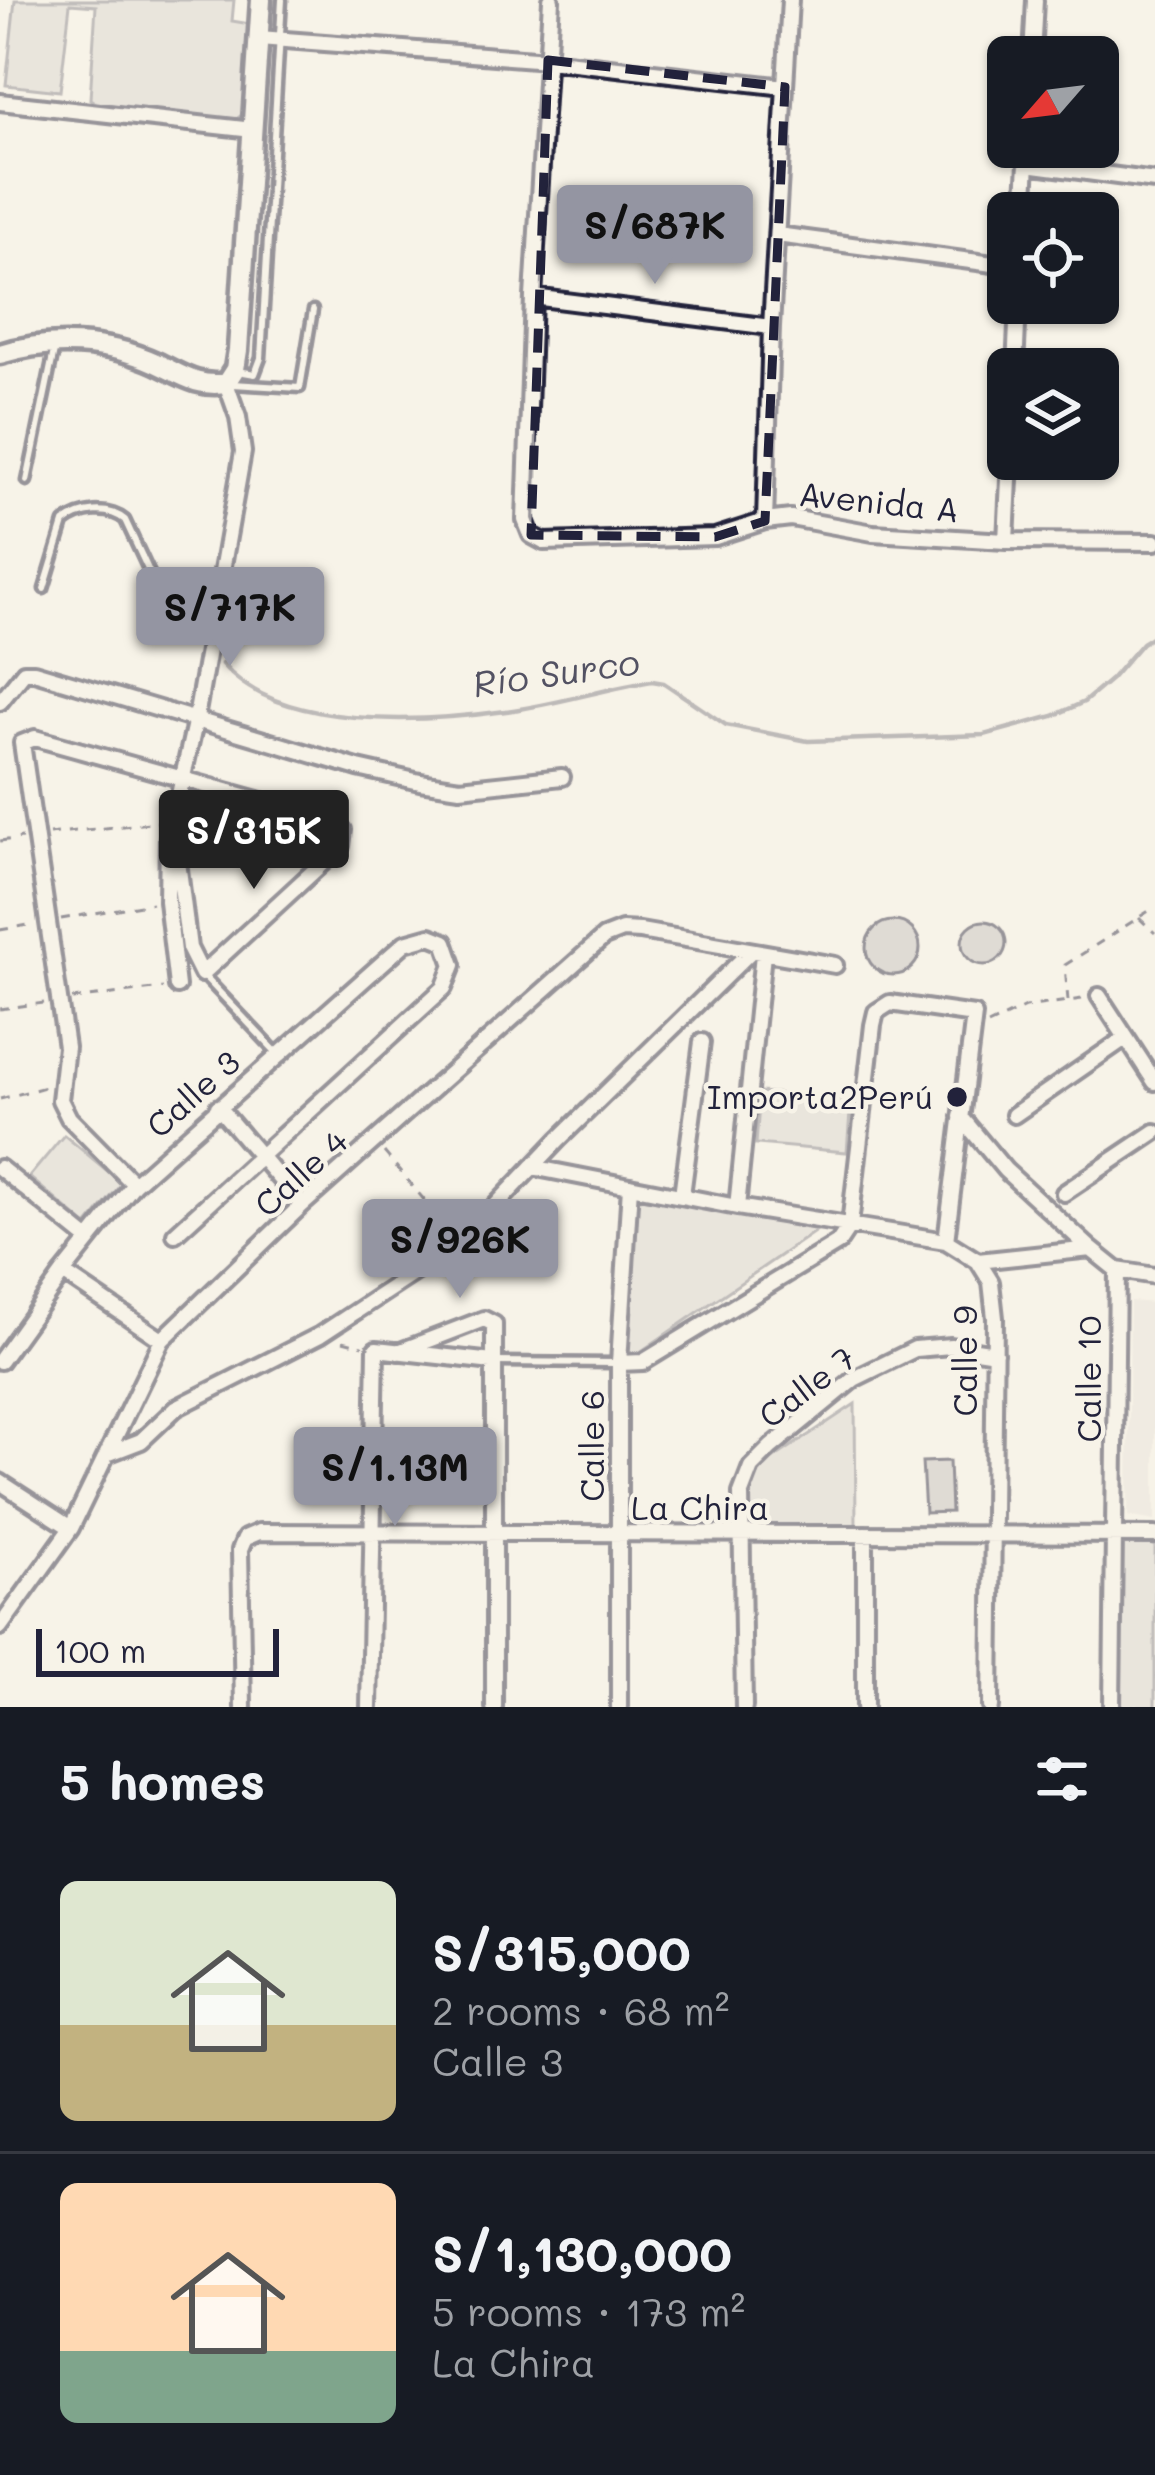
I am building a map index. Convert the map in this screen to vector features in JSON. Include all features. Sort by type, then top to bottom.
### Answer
[{"type":"street","points":[[177,986],[166,844],[196,718],[243,452],[231,376],[253,130],[269,38],[261,0]]},
{"type":"street","points":[[551,0],[532,297],[771,327]]},
{"type":"street","points":[[765,521],[790,0]]},
{"type":"street","points":[[1033,36],[1035,0]]},
{"type":"street","points":[[269,38],[548,60],[785,87]]},
{"type":"street","points":[[0,102],[253,130]]},
{"type":"street","points":[[1055,168],[1155,182]]},
{"type":"street","points":[[777,235],[987,263]]},
{"type":"street","name":"Avenida A","points":[[532,297],[525,520],[531,535],[544,542],[715,537],[791,518],[873,533],[1006,541],[1155,542]]},
{"type":"street","points":[[0,354],[55,343],[108,348],[153,361],[209,386],[231,376]]},
{"type":"street","points":[[1006,541],[1009,480]]},
{"type":"street","points":[[0,702],[17,678],[34,672],[420,782],[460,788],[562,777]]},
{"type":"street","points":[[134,1184],[69,1118],[60,1100],[59,1084],[66,1065],[22,743],[35,738],[331,820],[343,830],[341,846],[202,974],[188,947],[172,823]]},
{"type":"street","name":"Calle 4","points":[[0,1627],[71,1528],[161,1340],[302,1205],[604,937],[622,930],[640,931],[835,965]]},
{"type":"street","name":"Calle 3","points":[[0,1361],[6,1339],[134,1184],[414,937],[430,935],[445,942],[452,965],[445,988],[260,1157]]},
{"type":"street","points":[[107,1454],[141,1441],[176,1408],[320,1335],[460,1243],[532,1167],[757,953]]},
{"type":"street","points":[[737,1207],[757,953]]},
{"type":"street","points":[[1099,996],[1155,1082]]},
{"type":"street","points":[[619,1364],[643,1362],[838,1243],[850,1226],[876,1012],[890,1003],[974,1015],[946,1241]]},
{"type":"street","points":[[1014,1115],[1125,1038]]},
{"type":"street","points":[[682,1195],[702,1042]]},
{"type":"street","points":[[218,1107],[302,1205]]},
{"type":"street","name":"Calle 10","points":[[961,1117],[1005,1170],[1117,1270],[1112,1707]]},
{"type":"street","points":[[1064,1193],[1155,1132]]},
{"type":"street","points":[[175,1234],[260,1157]]},
{"type":"street","name":"Calle 9","points":[[532,1167],[946,1241],[978,1261],[991,1282],[994,1353],[992,1707]]},
{"type":"street","points":[[0,1168],[89,1240]]},
{"type":"street","name":"Calle 6","points":[[619,1707],[619,1364],[630,1186]]},
{"type":"street","points":[[978,1261],[1091,1250]]},
{"type":"street","points":[[1117,1270],[1155,1276]]},
{"type":"street","points":[[63,1274],[161,1340]]},
{"type":"street","points":[[398,1352],[484,1319],[494,1324],[494,1707]]},
{"type":"street","name":"Calle 7","points":[[744,1707],[741,1493],[751,1467],[854,1379],[915,1349],[951,1346],[994,1353]]},
{"type":"street","points":[[369,1707],[376,1349],[493,1362]]},
{"type":"street","points":[[0,1482],[71,1528]]},
{"type":"street","name":"La Chira","points":[[243,1707],[240,1550],[245,1538],[259,1532],[1155,1535]]},
{"type":"street","points":[[865,1534],[866,1707]]},
{"type":"lane","points":[[231,376],[252,375],[261,358],[272,173],[269,38],[282,0]]},
{"type":"lane","points":[[250,170],[272,173]]},
{"type":"lane","points":[[231,376],[300,388],[313,310]]},
{"type":"lane","points":[[27,481],[55,343]]},
{"type":"lane","points":[[44,589],[64,523],[97,511],[116,512],[125,520],[174,625],[211,636]]},
{"type":"lane","points":[[202,974],[278,1054]]},
{"type":"lane","points":[[493,1362],[619,1364]]},
{"type":"path","points":[[0,841],[151,821],[172,823]]},
{"type":"path","points":[[0,930],[167,901]]},
{"type":"path","points":[[1069,1001],[1065,965],[1155,907]]},
{"type":"path","points":[[1139,917],[1155,933]]},
{"type":"path","points":[[0,1009],[177,986]]},
{"type":"path","points":[[971,1035],[1025,1007],[1099,996]]},
{"type":"path","points":[[0,1099],[59,1084]]},
{"type":"path","points":[[375,1142],[460,1243]]},
{"type":"path","points":[[320,1335],[376,1349]]},
{"type":"highlighted area","points":[[548,60],[785,87],[765,521],[715,537],[531,535]]},
{"type":"shaded area","points":[[15,0],[234,0],[232,21],[250,24],[243,114],[234,121],[90,99],[96,6],[70,4],[60,91],[6,85]]},
{"type":"shaded area","points":[[760,1092],[851,1099],[847,1152],[756,1144]]},
{"type":"shaded area","points":[[64,1135],[122,1183],[87,1226],[29,1177]]},
{"type":"shaded area","points":[[634,1197],[820,1228],[627,1361]]},
{"type":"shaded area","points":[[1130,1301],[1155,1303],[1155,1521],[1128,1516]]},
{"type":"shaded area","points":[[855,1404],[856,1526],[744,1527],[748,1490],[765,1464]]},
{"type":"shaded area","points":[[1122,1541],[1155,1545],[1155,1707],[1119,1707]]},
{"type":"building","points":[[893,921],[912,929],[920,948],[912,967],[893,975],[874,967],[866,948],[874,929]]},
{"type":"building","points":[[984,921],[1000,927],[1006,943],[1000,959],[984,965],[968,959],[962,943],[968,927]]},
{"type":"building","points":[[949,1461],[951,1512],[925,1513],[922,1462]]},
{"type":"waterway","name":"Río Surco","points":[[222,664],[247,686],[279,702],[316,712],[396,719],[524,708],[652,681],[664,683],[726,725],[808,741],[984,735],[1053,716],[1084,702],[1155,635]]},
{"type":"place","name":"Importa2Perú","points":[[957,1097]]}]
